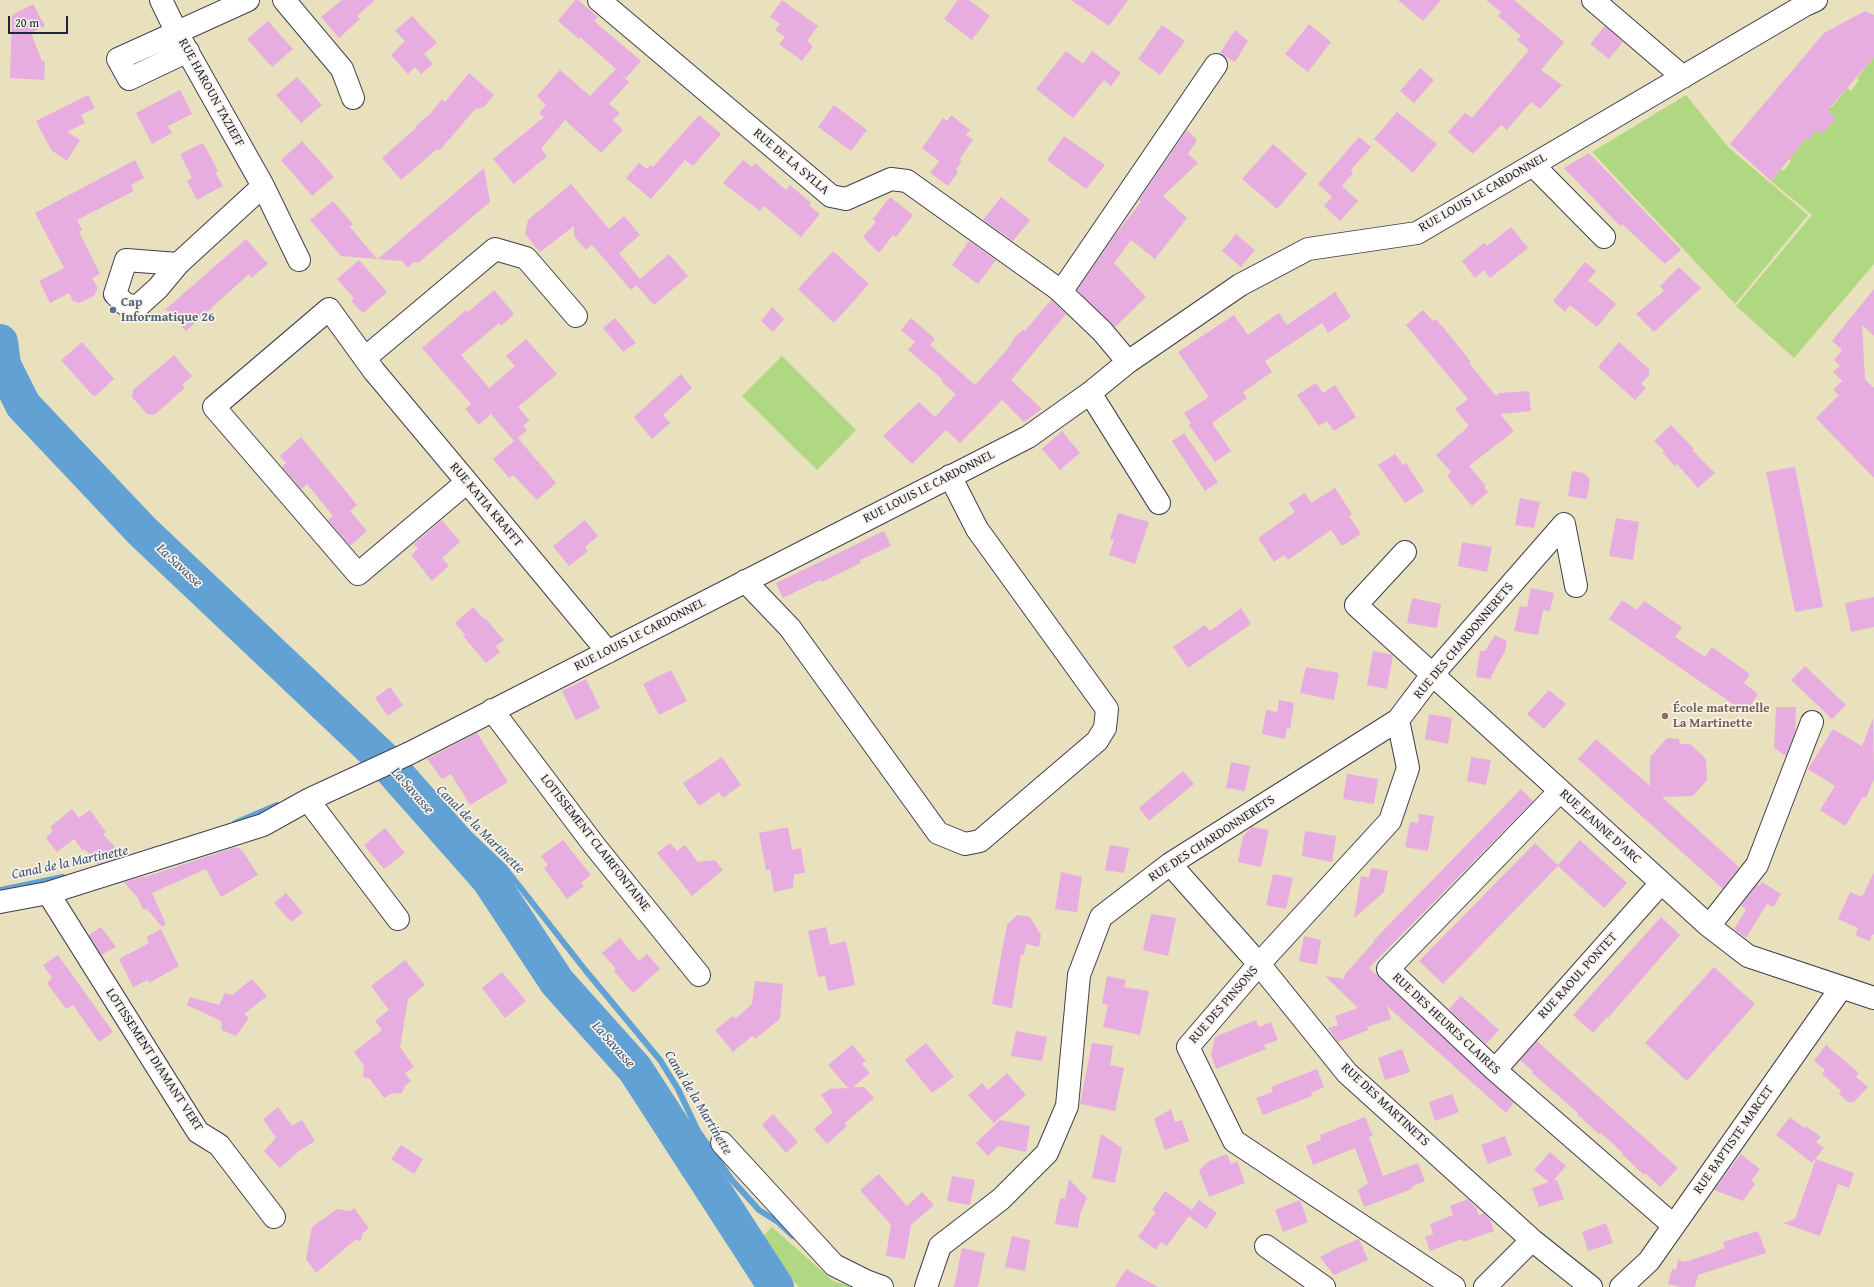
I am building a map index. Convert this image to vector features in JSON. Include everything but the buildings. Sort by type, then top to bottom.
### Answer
[{"type":"street","name":"RUE HAROUN TAZIEFF","points":[[161,0],[263,186],[299,260]]},
{"type":"street","points":[[183,42],[248,0]]},
{"type":"street","points":[[284,0],[342,69],[353,98]]},
{"type":"street","name":"RUE DE LA SYLLA","points":[[599,0],[832,196],[846,199],[891,179],[907,181],[1061,292],[1102,331],[1128,362]]},
{"type":"street","points":[[1593,0],[1683,77]]},
{"type":"street","name":"RUE LOUIS LE CARDONNEL","points":[[0,902],[48,893],[263,826],[308,800],[374,771],[1028,437],[1090,393],[1128,362],[1240,285],[1308,249],[1417,232],[1805,5],[1816,0]]},
{"type":"street","points":[[1061,292],[1216,65]]},
{"type":"street","points":[[1533,165],[1604,237]]},
{"type":"street","points":[[178,264],[263,186]]},
{"type":"street","points":[[365,358],[495,249],[526,258],[576,316]]},
{"type":"street","name":"RUE KATIA KRAFFT","points":[[467,482],[358,574],[214,407],[329,309],[365,358],[608,652]]},
{"type":"street","points":[[1090,393],[1159,503]]},
{"type":"street","points":[[745,581],[790,628],[938,833],[965,844],[980,841],[1097,741],[1105,728],[1108,709],[977,529],[950,476]]},
{"type":"street","name":"RUE DES CHARDONNERETS","points":[[926,1287],[940,1246],[1001,1198],[1047,1153],[1067,1106],[1079,975],[1101,917],[1170,864],[1398,720],[1432,675],[1564,524],[1576,586]]},
{"type":"street","name":"RUE JEANNE D'ARC","points":[[1405,552],[1356,605],[1709,926],[1748,956],[1840,988],[1874,998]]},
{"type":"street","name":"LOTISSEMENT CLAIRFONTAINE","points":[[492,710],[594,845],[699,975]]},
{"type":"street","name":"RUE DES PINSONS","points":[[1398,720],[1408,768],[1390,821],[1259,964],[1188,1047],[1234,1140],[1454,1287]]},
{"type":"street","points":[[1709,926],[1757,865],[1812,722]]},
{"type":"street","name":"RUE DES HEURES CLAIRES","points":[[1560,791],[1388,969],[1495,1070],[1673,1225]]},
{"type":"street","points":[[308,800],[398,919]]},
{"type":"street","name":"RUE DES MARTINETS","points":[[1170,864],[1259,964],[1347,1073],[1532,1240],[1591,1287]]},
{"type":"street","name":"RUE RAOUL PONTET","points":[[1495,1070],[1661,883]]},
{"type":"street","name":"LOTISSEMENT DIAMANT VERT","points":[[48,893],[198,1132],[219,1145],[274,1217]]},
{"type":"street","name":"RUE BAPTISTE MARCET","points":[[1621,1287],[1648,1261],[1840,988]]},
{"type":"street","points":[[722,1143],[834,1265],[866,1281],[882,1287]]},
{"type":"street","points":[[1485,1287],[1532,1240]]},
{"type":"street","points":[[1266,1246],[1324,1287]]},
{"type":"green space","points":[[1874,57],[1874,264],[1794,358],[1736,306],[1812,215],[1771,181],[1781,169],[1784,171],[1791,161],[1789,159],[1807,137],[1807,121],[1822,134],[1836,118],[1820,105],[1823,102],[1831,108],[1847,88],[1851,91],[1859,80],[1857,78]]},
{"type":"green space","points":[[1686,95],[1728,147],[1808,215],[1735,304],[1592,152]]},
{"type":"green space","points":[[782,356],[856,430],[817,470],[742,396]]},
{"type":"green space","points":[[772,1227],[833,1281],[854,1287],[799,1287],[757,1242]]},
{"type":"waterway","name":"La Savasse","points":[[0,342],[3,365],[23,405],[142,531],[382,758],[489,879],[557,982],[635,1069],[776,1287]]},
{"type":"waterway","name":"Canal de la Martinette","points":[[396,764],[505,868],[586,971],[660,1060],[678,1089],[698,1131],[732,1180],[759,1210],[778,1222],[793,1236]]},
{"type":"waterway","name":"Canal de la Martinette","points":[[235,823],[277,805]]},
{"type":"waterway","name":"Canal de la Martinette","points":[[0,890],[63,877]]},
{"type":"place","name":"Cap Informatique 26","points":[[113,310]]},
{"type":"place","name":"École maternelle La Martinette","points":[[1665,716]]}]
